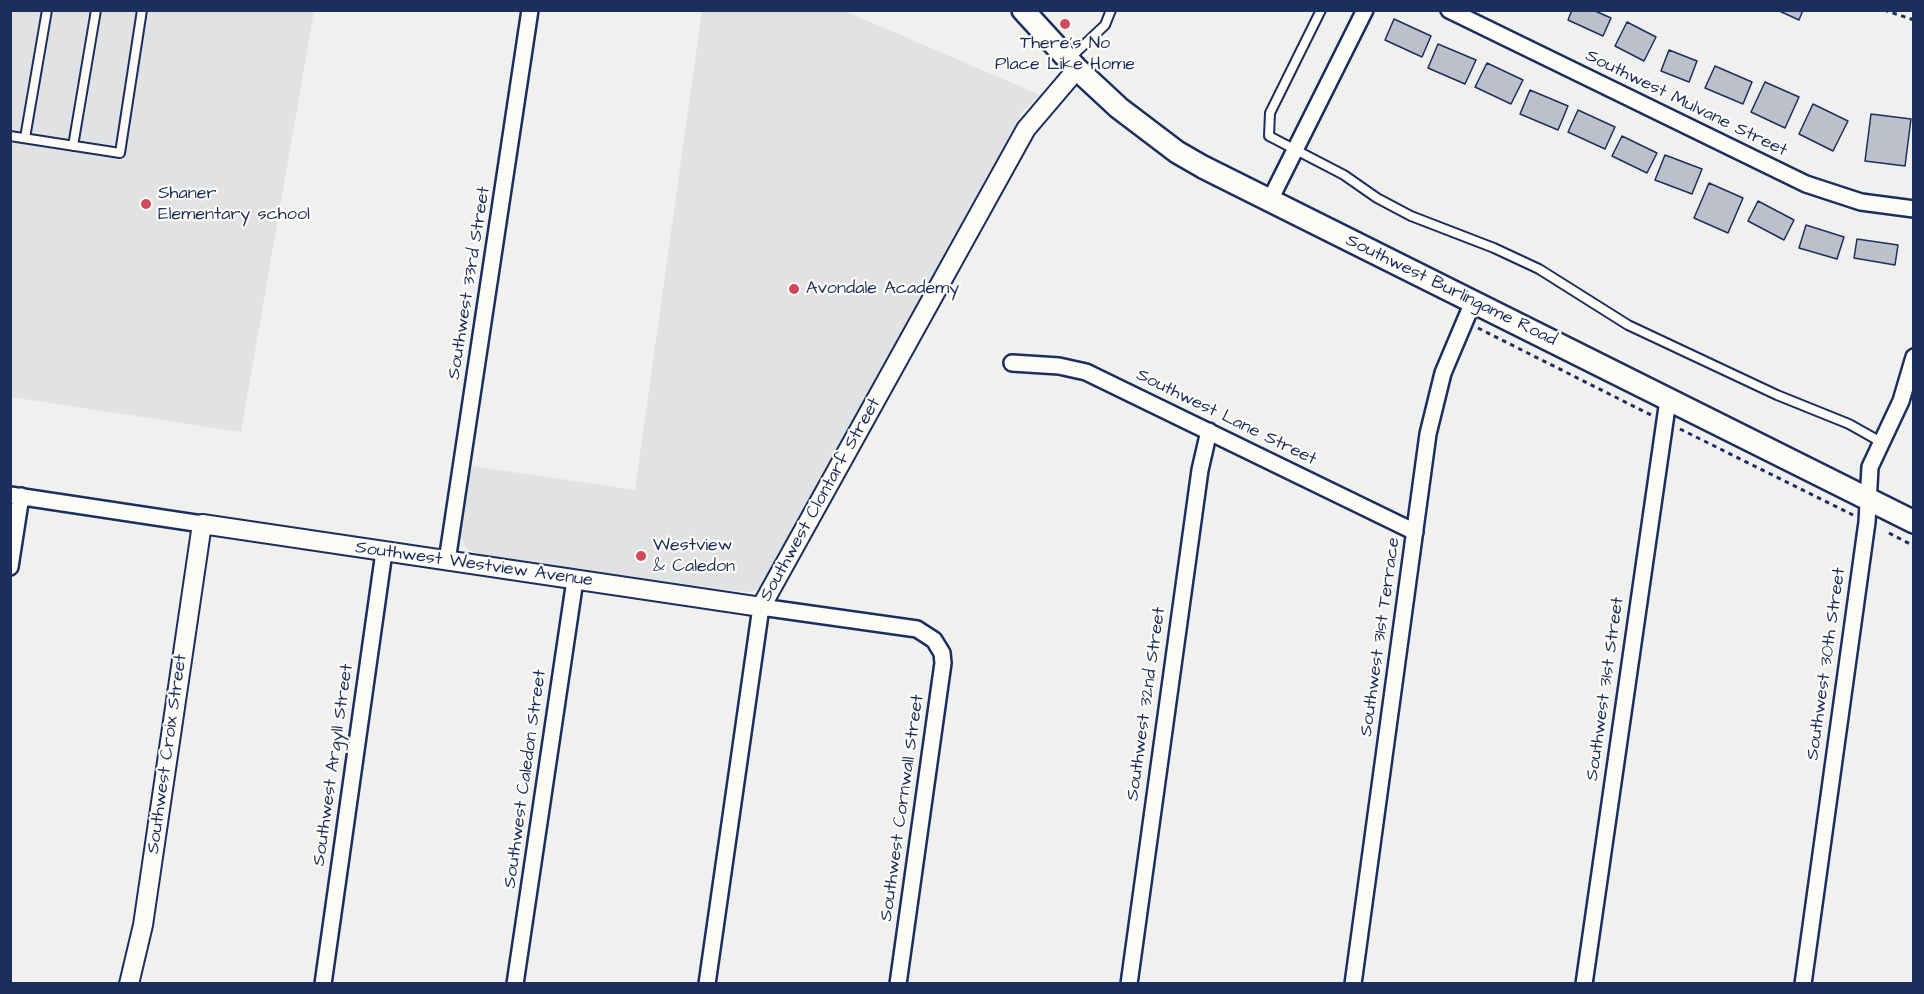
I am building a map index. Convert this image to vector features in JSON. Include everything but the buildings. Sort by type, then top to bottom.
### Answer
[{"type":"main road","name":"Southwest Burlingame Road","points":[[1023,10],[1073,64],[1119,108],[1177,152],[1269,202],[1914,522]]},
{"type":"street","name":"Southwest 33rd Street","points":[[447,561],[530,10]]},
{"type":"street","points":[[1269,202],[1365,10]]},
{"type":"street","name":"Southwest Mulvane Street","points":[[1449,10],[1806,184],[1861,202],[1914,208]]},
{"type":"street","name":"Southwest Clontarf Street","points":[[706,984],[761,607],[1026,129],[1073,64]]},
{"type":"street","name":"Southwest 31st Terrace","points":[[1353,984],[1415,532],[1436,397],[1456,337],[1473,302]]},
{"type":"street","name":"Southwest 30th Street","points":[[1803,984],[1868,499],[1870,467],[1901,401],[1914,357]]},
{"type":"street","name":"Southwest Lane Street","points":[[1012,363],[1059,366],[1086,372],[1415,532]]},
{"type":"street","name":"Southwest 31st Street","points":[[1584,984],[1668,400]]},
{"type":"street","name":"Southwest 32nd Street","points":[[1129,984],[1200,470],[1209,431]]},
{"type":"street","name":"Southwest Westview Avenue","points":[[16,496],[918,629],[934,639]]},
{"type":"street","points":[[10,567],[16,496]]},
{"type":"street","name":"Southwest Croix Street","points":[[129,984],[142,925],[202,524]]},
{"type":"street","name":"Southwest Argyll Street","points":[[323,984],[384,552]]},
{"type":"street","name":"Southwest Caledon Street","points":[[515,984],[575,580]]},
{"type":"street","name":"Southwest Cornwall Street","points":[[898,983],[943,663],[942,652],[934,639]]},
{"type":"lane","points":[[24,138],[46,10]]},
{"type":"lane","points":[[72,146],[96,10]]},
{"type":"lane","points":[[10,136],[120,153],[142,10]]},
{"type":"lane","points":[[1073,64],[1106,25],[1112,10]]},
{"type":"lane","points":[[1321,10],[1270,113],[1269,136],[1411,216],[1494,248],[1539,269],[1628,325],[1777,395],[1849,424],[1881,442]]},
{"type":"path","points":[[1884,10],[1914,20]]},
{"type":"path","points":[[1478,328],[1651,415]]},
{"type":"path","points":[[1680,429],[1853,515]]},
{"type":"path","points":[[1889,533],[1914,546]]},
{"type":"shaded area","name":"Shaner Elementary school","points":[[10,11],[314,11],[241,432],[11,397]]},
{"type":"shaded area","name":"Avondale Academy","points":[[702,11],[845,11],[1040,95],[1022,112],[760,588],[751,592],[735,591],[479,555],[466,548],[461,538],[472,466],[635,490]]},
{"type":"place","name":"There’s No Place Like Home","points":[[1065,24]]},
{"type":"place","name":"Shaner Elementary school","points":[[146,204]]},
{"type":"place","name":"Avondale Academy","points":[[794,289]]},
{"type":"place","name":"Westview & Caledon","points":[[641,556]]}]
